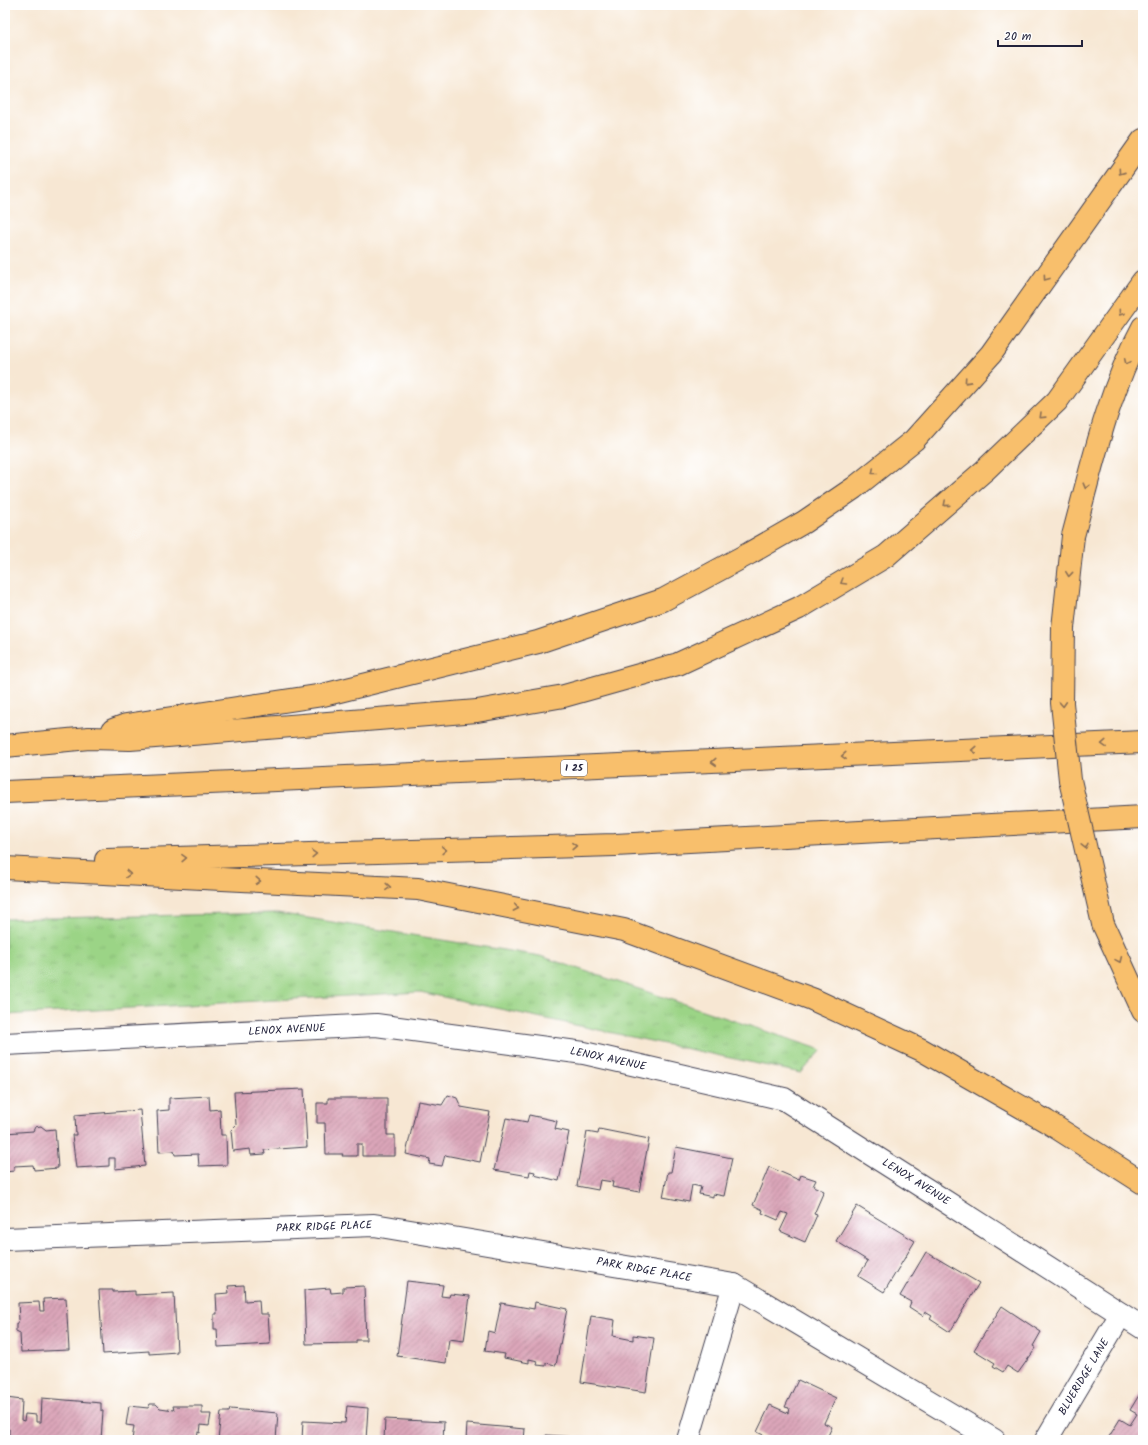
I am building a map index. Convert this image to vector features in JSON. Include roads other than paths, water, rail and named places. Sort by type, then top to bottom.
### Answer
[{"type":"highway","points":[[89,738],[126,725],[323,695],[538,642],[662,600],[750,553],[804,522],[854,488],[914,440],[991,354],[1143,140]]},
{"type":"highway","points":[[5,746],[89,738],[130,739],[477,711],[564,696],[678,664],[800,608],[886,556],[985,470],[1057,401],[1143,281]]},
{"type":"highway","points":[[1143,327],[1111,399],[1073,536],[1063,628],[1062,703],[1070,780],[1104,924],[1143,1011]]},
{"type":"highway","name":"I 25","points":[[5,792],[1143,742]]},
{"type":"highway","points":[[5,863],[615,845],[1143,817]]},
{"type":"highway","points":[[5,868],[418,889],[624,930],[812,999],[922,1050],[1046,1121],[1143,1182]]},
{"type":"street","name":"LENOX AVENUE","points":[[5,1044],[376,1025],[584,1053],[784,1099],[1143,1328]]},
{"type":"street","name":"PARK RIDGE PLACE","points":[[5,1239],[374,1225],[734,1285],[994,1440]]},
{"type":"street","points":[[688,1440],[734,1285]]},
{"type":"street","name":"BLUERIDGE LANE","points":[[1046,1440],[1121,1314]]}]
